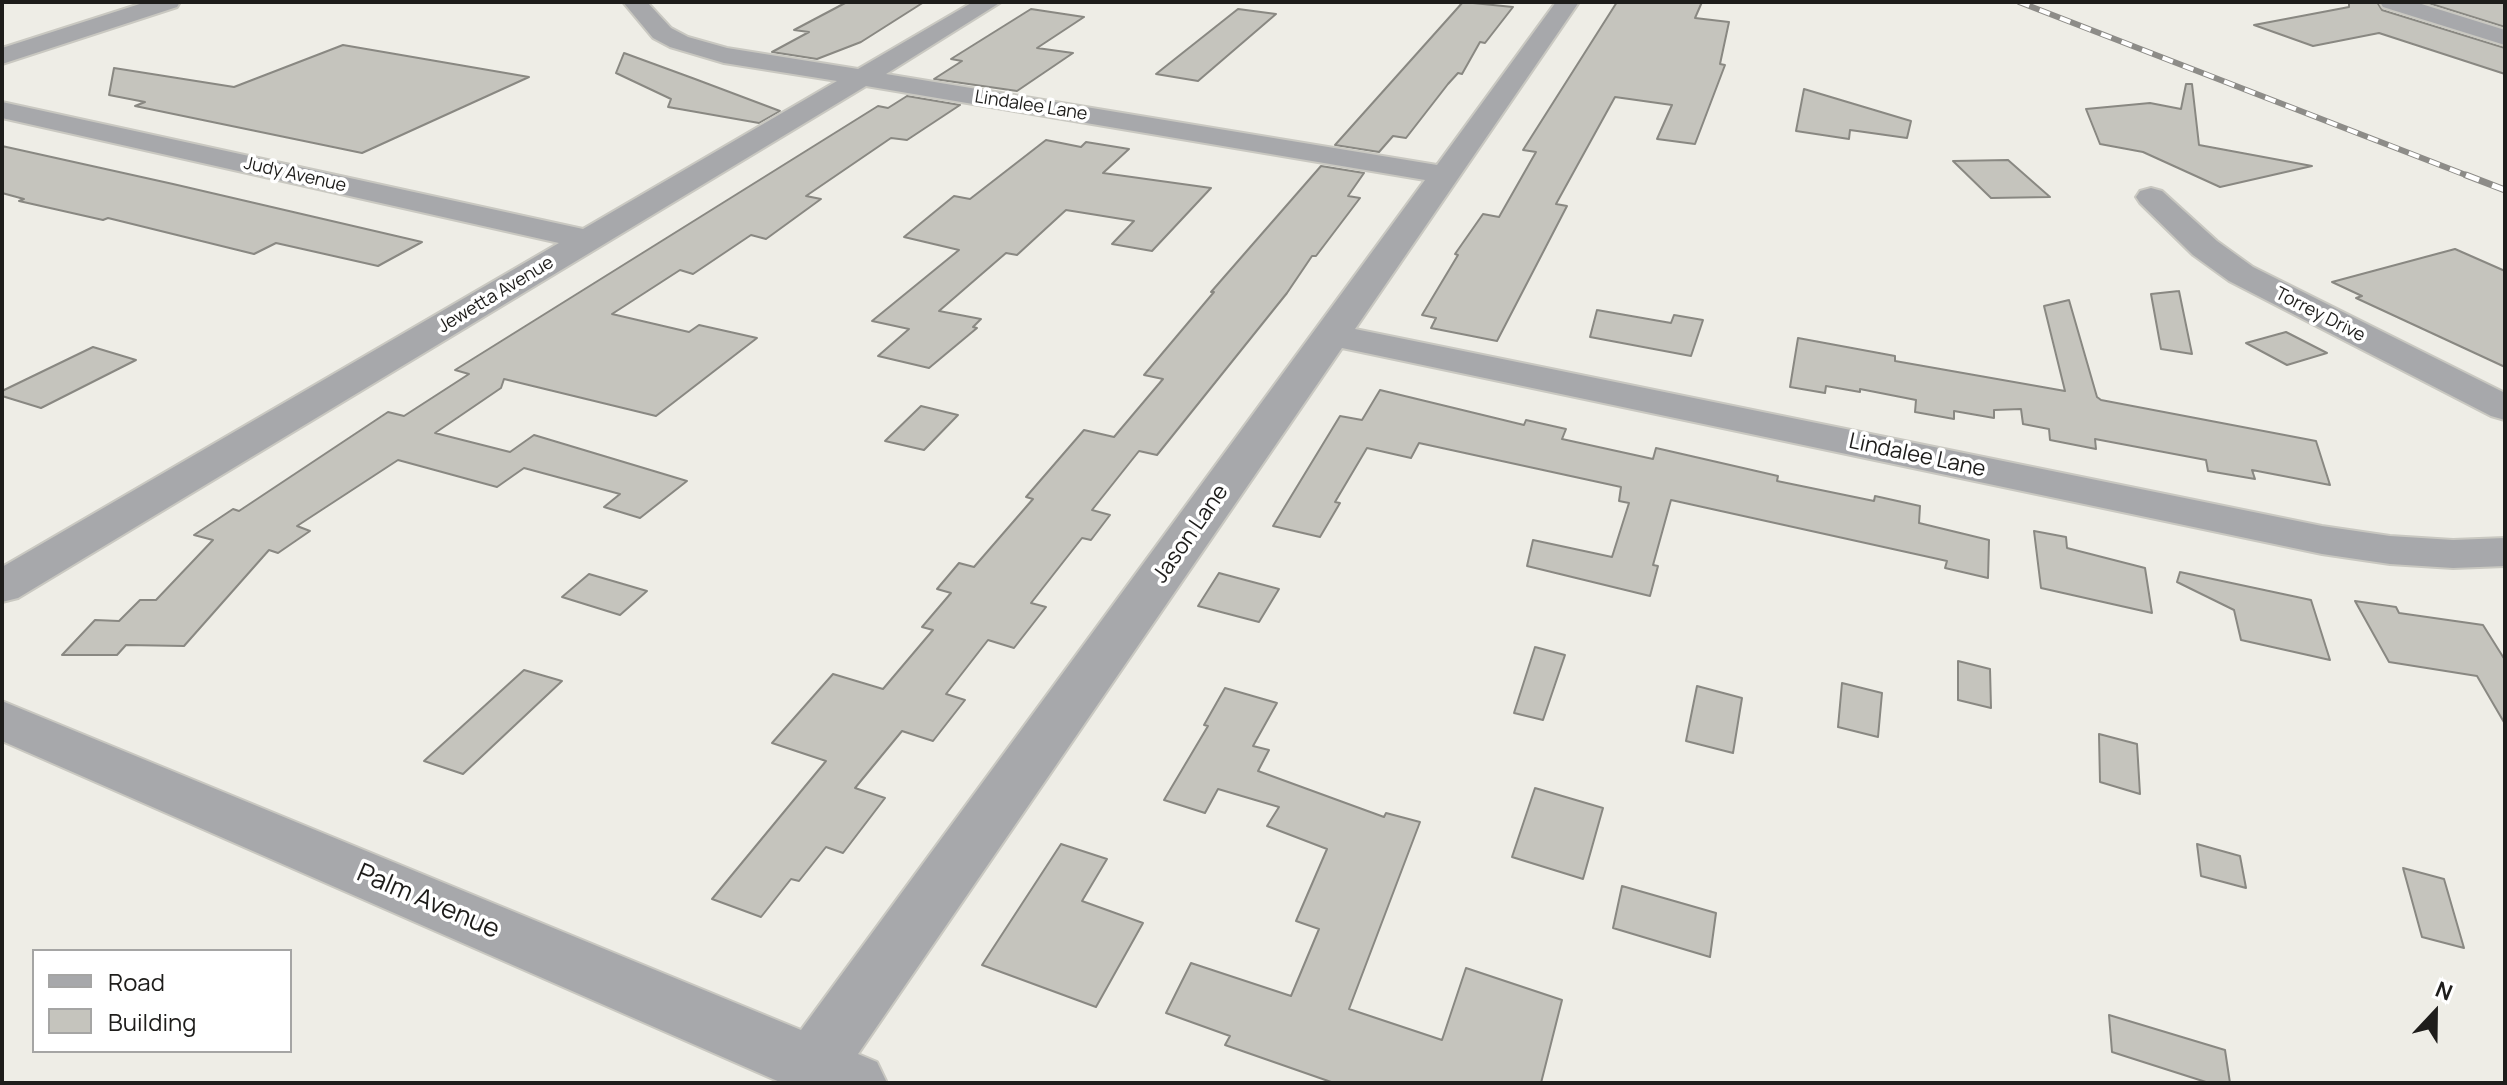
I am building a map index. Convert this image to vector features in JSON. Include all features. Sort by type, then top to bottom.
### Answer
[{"type":"street","points":[[2,56],[169,2]]},
{"type":"street","name":"Lindalee Lane","points":[[634,2],[662,33],[701,49],[1446,175]]},
{"type":"street","name":"Jewetta Avenue","points":[[2,587],[990,2]]},
{"type":"street","name":"Jason Lane","points":[[834,1074],[1332,335],[1568,2]]},
{"type":"street","points":[[2391,2],[2505,38]]},
{"type":"street","name":"Judy Avenue","points":[[2,110],[588,240]]},
{"type":"street","name":"Torrey Drive","points":[[2151,197],[2205,248],[2241,274],[2505,408]]},
{"type":"street","name":"Lindalee Lane","points":[[1332,335],[2322,540],[2390,550],[2453,554],[2505,552]]},
{"type":"street","name":"Palm Avenue","points":[[2,720],[834,1074]]},
{"type":"building","points":[[847,2],[924,2],[861,42],[817,59],[772,52],[809,32],[794,30]]},
{"type":"building","points":[[1463,2],[1513,7],[1485,43],[1480,42],[1462,74],[1458,73],[1448,84],[1406,138],[1393,136],[1379,152],[1335,145]]},
{"type":"building","points":[[1617,2],[1702,2],[1695,18],[1729,22],[1720,64],[1725,65],[1695,144],[1657,139],[1672,105],[1615,97],[1556,204],[1567,206],[1497,341],[1431,328],[1436,318],[1422,315],[1458,255],[1455,254],[1483,214],[1499,217],[1536,152],[1523,150]]},
{"type":"building","points":[[2349,2],[2377,2],[2382,10],[2505,48],[2505,74],[2379,33],[2313,46],[2254,25],[2349,7]]},
{"type":"building","points":[[2425,2],[2505,2],[2505,27]]},
{"type":"building","points":[[1031,9],[1084,17],[1037,48],[1073,53],[1017,91],[934,79],[962,61],[951,59]]},
{"type":"building","points":[[1238,9],[1276,14],[1198,81],[1156,74]]},
{"type":"building","points":[[343,45],[529,77],[362,153],[135,106],[145,102],[109,95],[114,68],[234,87]]},
{"type":"building","points":[[624,53],[780,111],[759,123],[668,107],[671,99],[616,73]]},
{"type":"building","points":[[2186,84],[2192,84],[2199,145],[2312,166],[2220,187],[2143,152],[2100,144],[2086,109],[2150,103],[2181,109]]},
{"type":"building","points":[[1804,89],[1911,121],[1907,138],[1850,130],[1849,139],[1796,131]]},
{"type":"building","points":[[907,96],[960,105],[907,140],[891,138],[806,196],[821,199],[766,239],[751,235],[693,274],[680,270],[612,314],[689,332],[699,325],[757,338],[656,416],[504,379],[501,388],[435,433],[510,452],[534,435],[687,481],[640,518],[604,507],[620,494],[524,468],[497,487],[398,460],[297,526],[310,531],[278,553],[269,550],[184,646],[126,645],[117,655],[62,655],[95,620],[119,621],[140,600],[156,600],[213,540],[194,535],[233,509],[239,511],[388,412],[404,416],[469,374],[455,370],[878,106],[888,108]]},
{"type":"building","points":[[1046,140],[1081,147],[1086,142],[1129,149],[1103,173],[1211,188],[1152,251],[1112,244],[1134,221],[1066,210],[1017,255],[1006,253],[939,311],[981,319],[973,327],[977,328],[929,368],[878,356],[909,329],[872,321],[959,250],[904,237],[954,196],[970,199]]},
{"type":"building","points":[[2,146],[422,242],[378,266],[276,243],[254,254],[108,218],[103,220],[19,201],[24,199],[2,193]]},
{"type":"building","points":[[2008,160],[2050,197],[1991,198],[1953,161]]},
{"type":"building","points":[[1321,166],[1364,173],[1348,196],[1360,198],[1157,455],[1139,451],[1092,510],[1110,515],[1091,540],[1082,538],[1031,603],[1046,607],[1014,648],[988,640],[946,694],[965,700],[933,741],[902,731],[855,788],[885,798],[843,853],[826,847],[799,881],[791,879],[761,917],[712,899],[826,761],[772,743],[833,674],[883,689],[933,630],[922,627],[951,593],[937,589],[959,563],[974,567],[1033,499],[1026,497],[1084,430],[1114,437],[1163,379],[1144,375],[1214,292],[1211,292]]},
{"type":"building","points":[[2455,249],[2505,271],[2505,367],[2356,298],[2362,296],[2332,282]]},
{"type":"building","points":[[2179,291],[2192,354],[2161,349],[2151,294]]},
{"type":"building","points":[[2069,300],[2097,397],[2101,400],[2316,441],[2330,485],[2252,470],[2255,479],[2208,471],[2206,460],[2095,439],[2096,449],[2050,440],[2049,429],[2023,424],[2021,409],[1994,410],[1994,418],[1954,411],[1954,419],[1915,412],[1916,400],[1860,389],[1860,392],[1826,386],[1825,393],[1790,387],[1798,338],[1895,356],[1895,361],[2065,391],[2044,306]]},
{"type":"building","points":[[1597,310],[1671,323],[1674,315],[1703,320],[1691,356],[1590,337]]},
{"type":"building","points":[[2286,332],[2327,353],[2287,365],[2246,343]]},
{"type":"building","points":[[93,347],[136,360],[41,408],[2,396],[2,391]]},
{"type":"building","points":[[1380,390],[1524,425],[1526,420],[1566,429],[1562,439],[1653,459],[1656,448],[1778,476],[1777,481],[1874,501],[1875,496],[1920,506],[1919,523],[1989,540],[1988,578],[1945,568],[1947,561],[1671,500],[1653,565],[1658,566],[1650,596],[1527,566],[1533,540],[1612,557],[1629,503],[1619,501],[1621,487],[1419,443],[1411,458],[1367,448],[1335,502],[1340,503],[1320,537],[1273,526],[1340,416],[1362,420]]},
{"type":"building","points":[[921,406],[958,415],[924,450],[885,441]]},
{"type":"building","points":[[2034,531],[2066,537],[2067,548],[2145,568],[2152,613],[2041,588]]},
{"type":"building","points":[[2180,572],[2311,600],[2330,660],[2241,640],[2234,610],[2177,582]]},
{"type":"building","points":[[1219,573],[1279,589],[1259,622],[1198,606]]},
{"type":"building","points":[[589,574],[647,591],[620,615],[562,597]]},
{"type":"building","points":[[2355,601],[2396,607],[2399,613],[2483,625],[2505,660],[2505,724],[2477,676],[2389,662]]},
{"type":"building","points":[[1535,647],[1565,655],[1543,720],[1514,713]]},
{"type":"building","points":[[1958,661],[1990,669],[1991,708],[1958,700]]},
{"type":"building","points":[[524,670],[562,681],[463,774],[424,761]]},
{"type":"building","points":[[1842,683],[1882,693],[1878,737],[1838,727]]},
{"type":"building","points":[[1697,686],[1742,698],[1733,753],[1686,741]]},
{"type":"building","points":[[1225,688],[1277,703],[1253,746],[1269,750],[1258,771],[1384,817],[1386,813],[1420,822],[1349,1009],[1442,1040],[1466,968],[1562,1000],[1541,1083],[1334,1083],[1225,1045],[1230,1036],[1166,1013],[1191,963],[1291,996],[1319,929],[1296,921],[1327,849],[1267,826],[1279,807],[1218,789],[1205,813],[1164,800],[1208,726],[1204,725]]},
{"type":"building","points":[[2099,734],[2137,744],[2140,794],[2100,782]]},
{"type":"building","points":[[1535,788],[1603,808],[1583,879],[1512,857]]},
{"type":"building","points":[[1061,844],[1107,859],[1082,901],[1143,923],[1096,1007],[982,965]]},
{"type":"building","points":[[2197,844],[2240,856],[2246,888],[2201,876]]},
{"type":"building","points":[[2403,868],[2444,879],[2464,948],[2422,937]]},
{"type":"building","points":[[1622,886],[1716,913],[1710,957],[1613,928]]},
{"type":"building","points":[[2109,1015],[2225,1050],[2230,1083],[2209,1083],[2112,1052]]},
{"type":"railway","points":[[2019,2],[2471,177]]},
{"type":"railway","points":[[2466,175],[2505,190]]}]
